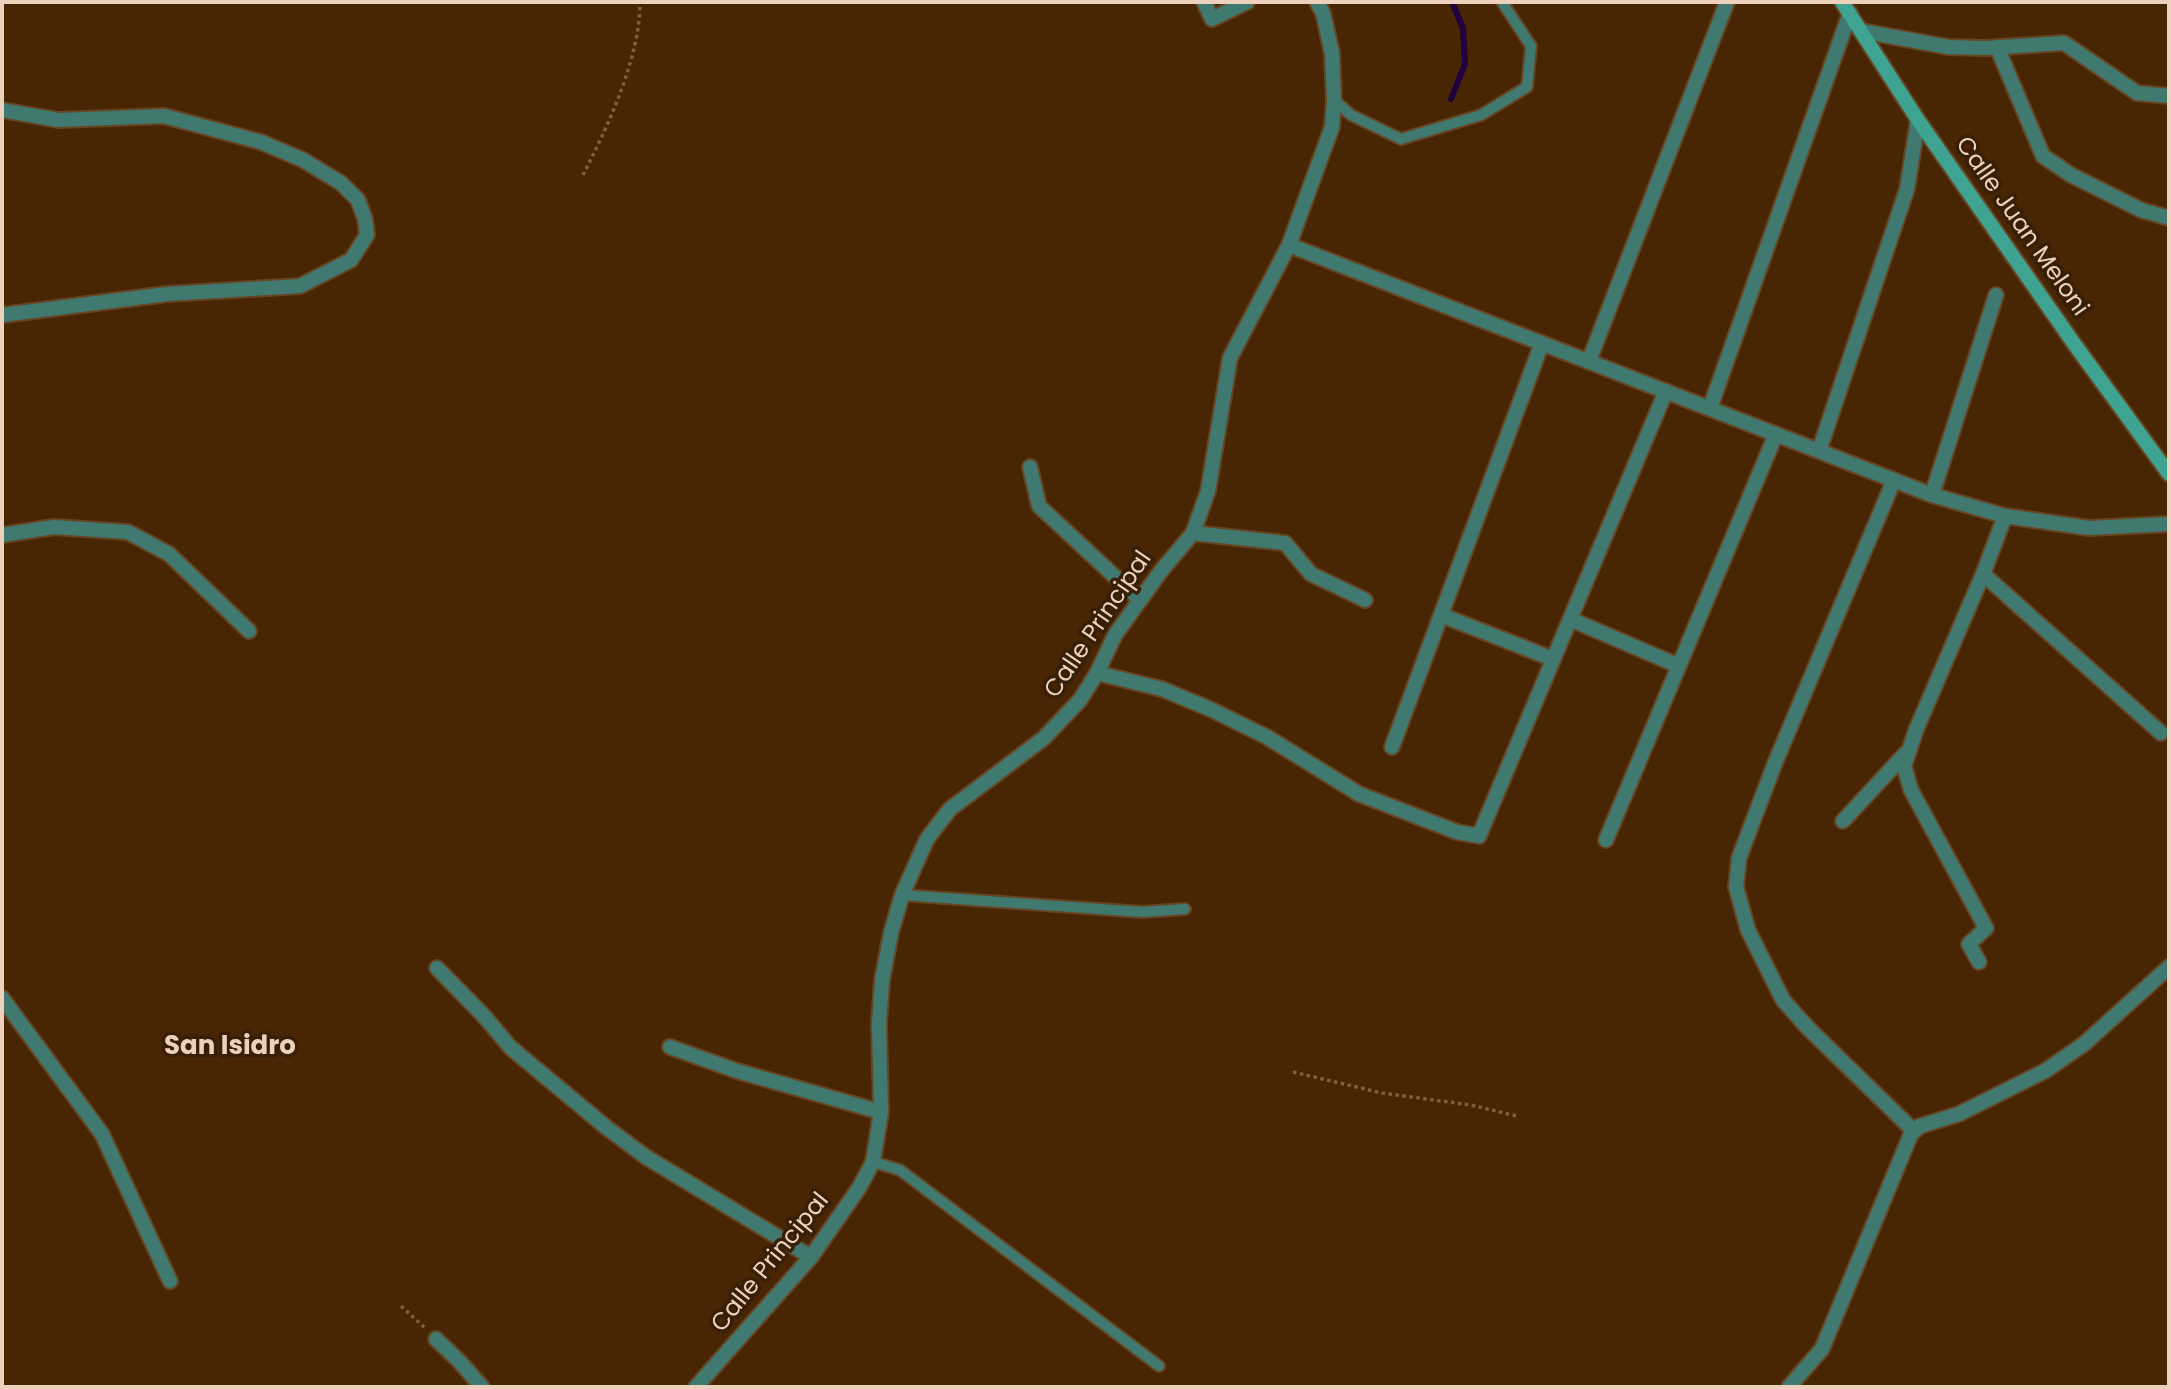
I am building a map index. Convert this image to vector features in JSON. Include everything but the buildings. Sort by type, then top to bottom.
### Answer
[{"type":"main road","name":"Calle Juan Meloni","points":[[1846,8],[1918,120],[2075,345],[2167,467]]},
{"type":"street","points":[[1204,2],[1212,19],[1247,2]]},
{"type":"street","name":"Calle Principal","points":[[696,1387],[811,1257],[859,1188],[873,1162],[881,1112],[879,1023],[882,981],[891,933],[902,895],[926,839],[950,809],[1044,738],[1080,700],[1097,673],[1115,635],[1161,570],[1193,533],[1208,491],[1230,358],[1289,245],[1332,127],[1332,53],[1323,13],[1317,2]]},
{"type":"street","points":[[1589,361],[1727,2]]},
{"type":"street","points":[[1710,408],[1846,8]]},
{"type":"street","points":[[1862,31],[1948,47],[2064,43],[2137,93],[2169,96]]},
{"type":"street","points":[[1997,47],[2043,156],[2071,175],[2130,204],[2169,218]]},
{"type":"street","points":[[2,110],[58,120],[164,116],[261,142],[303,160],[341,183],[358,200],[365,219],[366,234],[351,260],[300,286],[167,294],[2,315]]},
{"type":"street","points":[[1819,451],[1907,189],[1918,120]]},
{"type":"street","points":[[1289,245],[1932,495],[2005,516],[2089,527],[2169,524]]},
{"type":"street","points":[[1932,495],[1996,295]]},
{"type":"street","points":[[1392,747],[1542,343]]},
{"type":"street","points":[[1097,673],[1162,689],[1210,709],[1267,737],[1359,794],[1457,832],[1479,836],[1666,391]]},
{"type":"street","points":[[1606,840],[1776,434]]},
{"type":"street","points":[[1030,467],[1039,506],[1140,600]]},
{"type":"street","points":[[1894,480],[1775,763],[1739,858],[1736,887],[1748,930],[1783,1000],[1808,1028],[1914,1131]]},
{"type":"street","points":[[1979,962],[1969,944],[1986,928],[1912,790],[1904,766],[1916,730],[2005,516]]},
{"type":"street","points":[[2,535],[54,527],[128,532],[169,554],[249,631]]},
{"type":"street","points":[[1193,533],[1285,542],[1311,574],[1365,600]]},
{"type":"street","points":[[1983,574],[2161,733]]},
{"type":"street","points":[[1441,615],[1553,659]]},
{"type":"street","points":[[1570,619],[1679,666]]},
{"type":"street","points":[[1843,821],[1910,749]]},
{"type":"street","points":[[1789,1387],[1822,1349],[1911,1134],[1920,1126],[1959,1114],[2045,1071],[2084,1044],[2169,967]]},
{"type":"street","points":[[437,968],[511,1048],[607,1128],[646,1157],[811,1257]]},
{"type":"street","points":[[2,998],[102,1134],[170,1281]]},
{"type":"street","points":[[670,1047],[737,1071],[881,1112]]},
{"type":"street","points":[[436,1339],[482,1387]]},
{"type":"lane","points":[[1334,100],[1352,115],[1401,139],[1481,115],[1527,87],[1531,46],[1502,2]]},
{"type":"lane","points":[[902,895],[1142,912],[1185,909]]},
{"type":"lane","points":[[873,1162],[900,1170],[1159,1366]]},
{"type":"path","points":[[583,175],[605,133],[631,61],[640,2]]},
{"type":"path","points":[[1293,1072],[1382,1093],[1471,1105],[1517,1116]]},
{"type":"path","points":[[401,1306],[436,1339]]},
{"type":"waterway","points":[[1451,99],[1465,64],[1463,28],[1452,2]]},
{"type":"district","name":"San Isidro","points":[[230,1047]]}]
